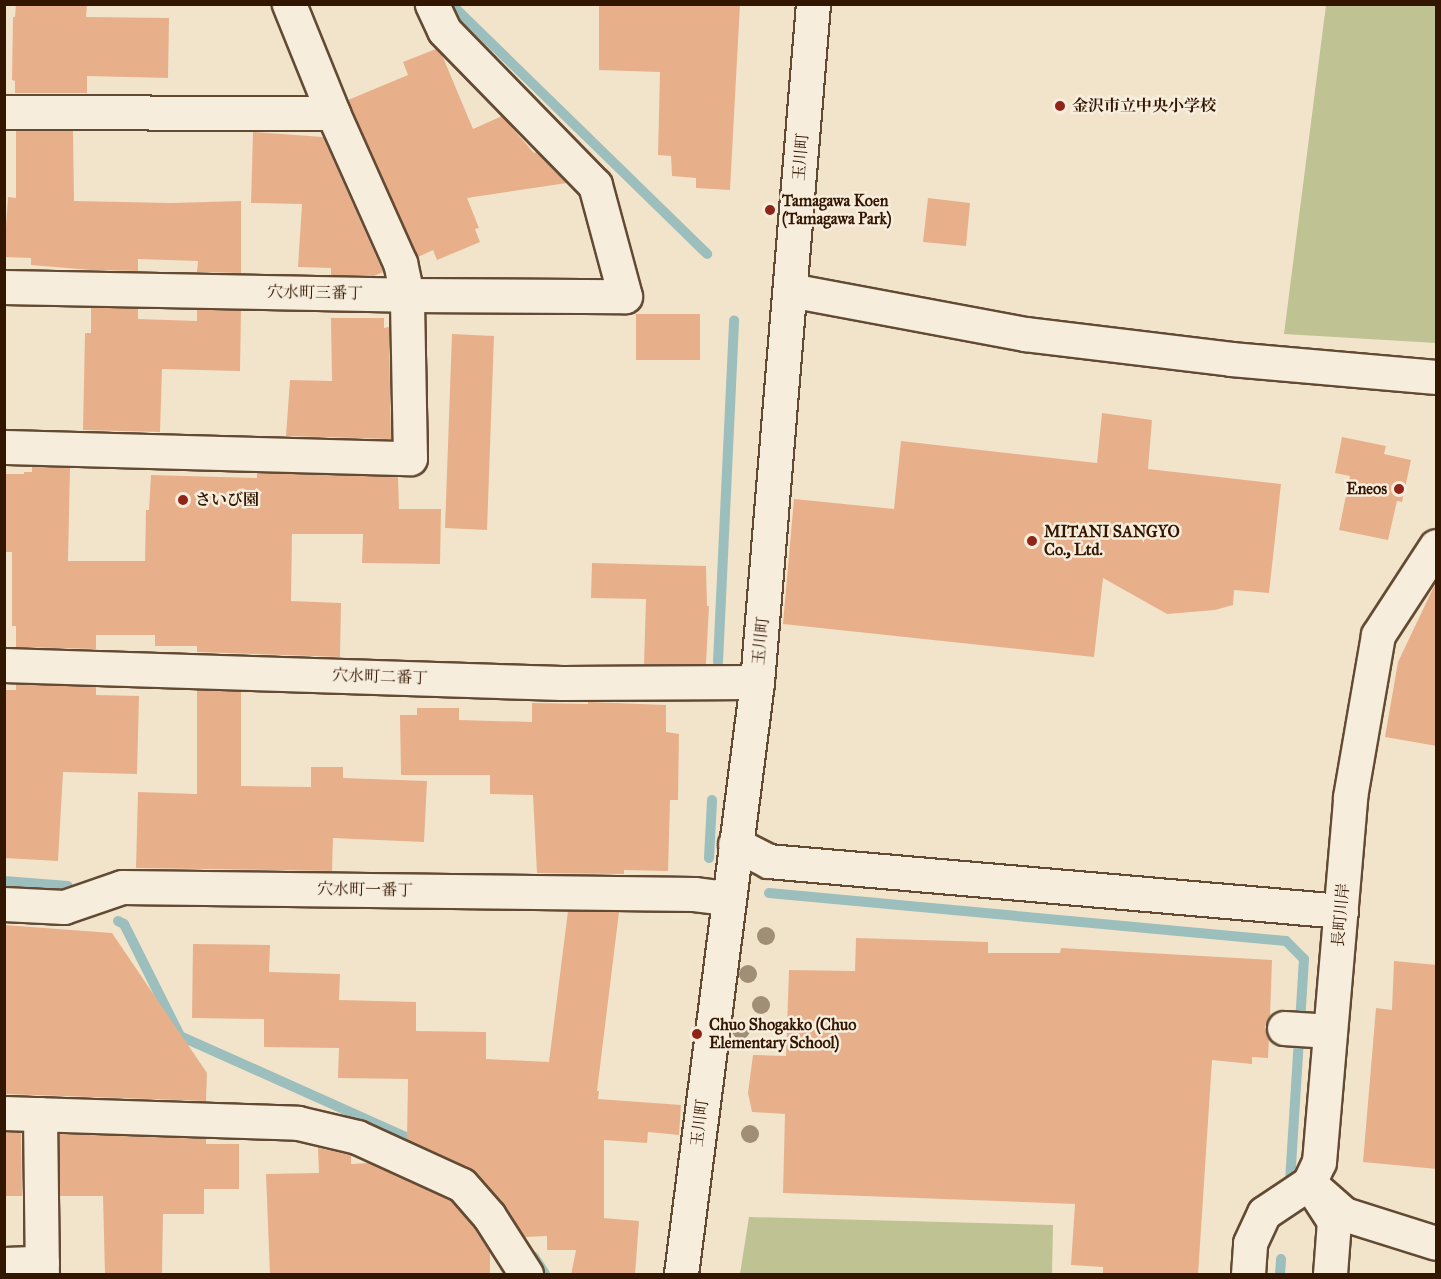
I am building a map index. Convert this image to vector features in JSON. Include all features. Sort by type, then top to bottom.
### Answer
[{"type":"street","points":[[4,447],[410,458],[407,295],[400,263],[333,113],[289,4]]},
{"type":"street","name":"穴水町三番丁","points":[[4,287],[407,295],[625,296],[596,185],[444,30],[432,4]]},
{"type":"street","name":"玉川町","points":[[681,1275],[757,682],[813,4]]},
{"type":"street","points":[[4,112],[333,113]]},
{"type":"street","points":[[790,290],[1025,334],[1232,359],[1437,377]]},
{"type":"street","name":"長町川岸","points":[[1309,1183],[1319,1162],[1324,1031],[1341,911],[1350,797],[1378,635],[1437,546]]},
{"type":"street","name":"穴水町二番丁","points":[[4,665],[562,683],[757,682]]},
{"type":"street","points":[[735,844],[768,861],[1341,911]]},
{"type":"street","name":"穴水町一番丁","points":[[4,904],[64,907],[122,887],[694,894],[729,898]]},
{"type":"street","points":[[1284,1028],[1324,1031]]},
{"type":"street","points":[[4,1113],[298,1124],[357,1137],[462,1185],[489,1216],[526,1275]]},
{"type":"street","points":[[4,1264],[42,1269],[40,1114]]},
{"type":"street","points":[[1309,1183],[1344,1214],[1437,1243]]},
{"type":"street","points":[[1248,1275],[1250,1243],[1264,1213],[1309,1183]]},
{"type":"street","points":[[1309,1183],[1334,1221],[1330,1275]]},
{"type":"green space","points":[[1326,5],[1436,5],[1436,343],[1284,334]]},
{"type":"green space","points":[[749,1217],[1053,1225],[1052,1274],[740,1274]]},
{"type":"building","points":[[16,4],[87,4],[86,17],[169,18],[168,78],[87,76],[87,93],[15,93],[15,81],[12,80],[13,17],[15,17]]},
{"type":"building","points":[[599,4],[740,4],[730,190],[696,188],[696,178],[672,176],[671,156],[658,155],[660,72],[599,70]]},
{"type":"building","points":[[436,49],[442,55],[473,129],[502,116],[534,153],[537,152],[567,183],[467,198],[479,228],[475,229],[480,242],[437,260],[433,250],[418,257],[348,100],[408,75],[403,62]]},
{"type":"building","points":[[16,131],[73,131],[74,201],[171,203],[241,201],[241,273],[197,272],[198,261],[138,259],[138,271],[31,265],[31,258],[4,257],[8,197],[16,198]]},
{"type":"building","points":[[253,132],[323,137],[383,272],[374,276],[331,275],[331,268],[298,267],[302,204],[251,203]]},
{"type":"building","points":[[928,198],[970,203],[966,246],[923,242]]},
{"type":"building","points":[[91,307],[138,308],[138,319],[197,321],[197,310],[241,310],[240,371],[162,369],[160,432],[83,430],[85,333],[91,333]]},
{"type":"building","points":[[636,314],[700,314],[700,360],[636,360]]},
{"type":"building","points":[[331,318],[384,318],[384,328],[389,327],[391,439],[286,436],[290,380],[332,381]]},
{"type":"building","points":[[452,334],[494,336],[487,530],[445,528]]},
{"type":"building","name":"MITANI SANGYO Co., Ltd.","points":[[1102,413],[1152,420],[1148,469],[1281,484],[1269,593],[1234,590],[1233,605],[1215,610],[1167,614],[1103,578],[1094,657],[783,624],[794,499],[894,509],[901,441],[1097,463]]},
{"type":"building","points":[[1342,437],[1386,446],[1384,454],[1411,460],[1402,502],[1397,501],[1388,540],[1339,530],[1350,476],[1335,473]]},
{"type":"building","points":[[32,466],[70,468],[68,561],[145,561],[146,510],[149,510],[151,475],[257,478],[257,473],[398,476],[399,509],[441,509],[440,564],[362,563],[363,534],[292,534],[291,601],[341,603],[340,657],[197,652],[197,646],[155,646],[155,635],[96,635],[96,649],[16,647],[16,626],[12,626],[12,552],[4,552],[4,474],[32,472]]},
{"type":"building","points":[[592,563],[706,566],[707,606],[709,606],[706,664],[644,664],[646,599],[591,598]]},
{"type":"building","points":[[1437,580],[1437,746],[1385,737],[1398,662]]},
{"type":"building","points":[[16,684],[96,687],[96,695],[139,696],[137,774],[63,772],[58,861],[4,858],[4,690],[16,690]]},
{"type":"building","points":[[197,690],[241,691],[241,786],[311,787],[311,767],[343,767],[343,778],[427,781],[424,842],[333,838],[332,871],[136,868],[138,792],[197,794]]},
{"type":"building","points":[[588,702],[666,705],[666,732],[679,734],[678,800],[670,800],[668,871],[624,870],[624,874],[537,873],[533,795],[490,794],[490,775],[401,775],[400,715],[417,715],[417,708],[459,708],[459,720],[532,722],[532,703],[588,704]]},
{"type":"building","points":[[568,911],[619,912],[597,1091],[599,1091],[598,1099],[681,1105],[679,1135],[648,1132],[647,1143],[604,1140],[604,1218],[639,1221],[635,1275],[571,1275],[576,1250],[547,1250],[547,1236],[525,1237],[503,1204],[476,1172],[407,1139],[408,1079],[338,1078],[339,1048],[264,1047],[264,1019],[192,1018],[193,944],[270,945],[269,972],[340,974],[339,1000],[416,1002],[416,1031],[486,1032],[486,1059],[549,1062]]},
{"type":"building","points":[[4,925],[112,933],[207,1073],[206,1101],[4,1094]]},
{"type":"building","points":[[856,938],[988,942],[988,953],[1060,953],[1061,948],[1272,960],[1270,1017],[1265,1027],[1269,1038],[1268,1058],[1252,1057],[1252,1064],[1212,1060],[1198,1275],[1103,1275],[1103,1267],[1071,1265],[1075,1204],[783,1193],[785,1114],[752,1112],[748,1093],[753,1055],[786,1056],[789,970],[855,971]]},
{"type":"building","points":[[1394,961],[1437,965],[1437,1169],[1363,1162],[1376,1008],[1392,1010]]},
{"type":"building","points":[[4,1132],[21,1132],[22,1196],[4,1196]]},
{"type":"building","points":[[59,1134],[206,1139],[206,1144],[239,1144],[239,1189],[204,1189],[204,1214],[163,1214],[162,1275],[105,1275],[103,1196],[60,1196]]},
{"type":"building","points":[[318,1148],[351,1155],[351,1164],[370,1163],[451,1200],[474,1227],[490,1253],[490,1275],[270,1275],[266,1174],[319,1173]]},
{"type":"waterway","points":[[451,4],[707,254]]},
{"type":"waterway","points":[[718,662],[734,320]]},
{"type":"waterway","points":[[709,858],[712,800]]},
{"type":"waterway","points":[[4,881],[68,886]]},
{"type":"waterway","points":[[769,893],[1286,941],[1304,959],[1290,1181]]},
{"type":"waterway","points":[[118,921],[124,924],[180,1036],[419,1143]]},
{"type":"waterway","points":[[534,1257],[545,1274]]},
{"type":"waterway","points":[[1280,1274],[1281,1259]]},
{"type":"place","name":"金沢市立中央小学校","points":[[1060,106]]},
{"type":"place","name":"Tamagawa Koen (Tamagawa Park)","points":[[770,210]]},
{"type":"place","name":"Eneos","points":[[1399,489]]},
{"type":"place","name":"さいび園","points":[[183,500]]},
{"type":"place","name":"MITANI SANGYO Co., Ltd.","points":[[1032,541]]},
{"type":"place","name":"Chuo Shogakko (Chuo Elementary School)","points":[[697,1034]]}]
